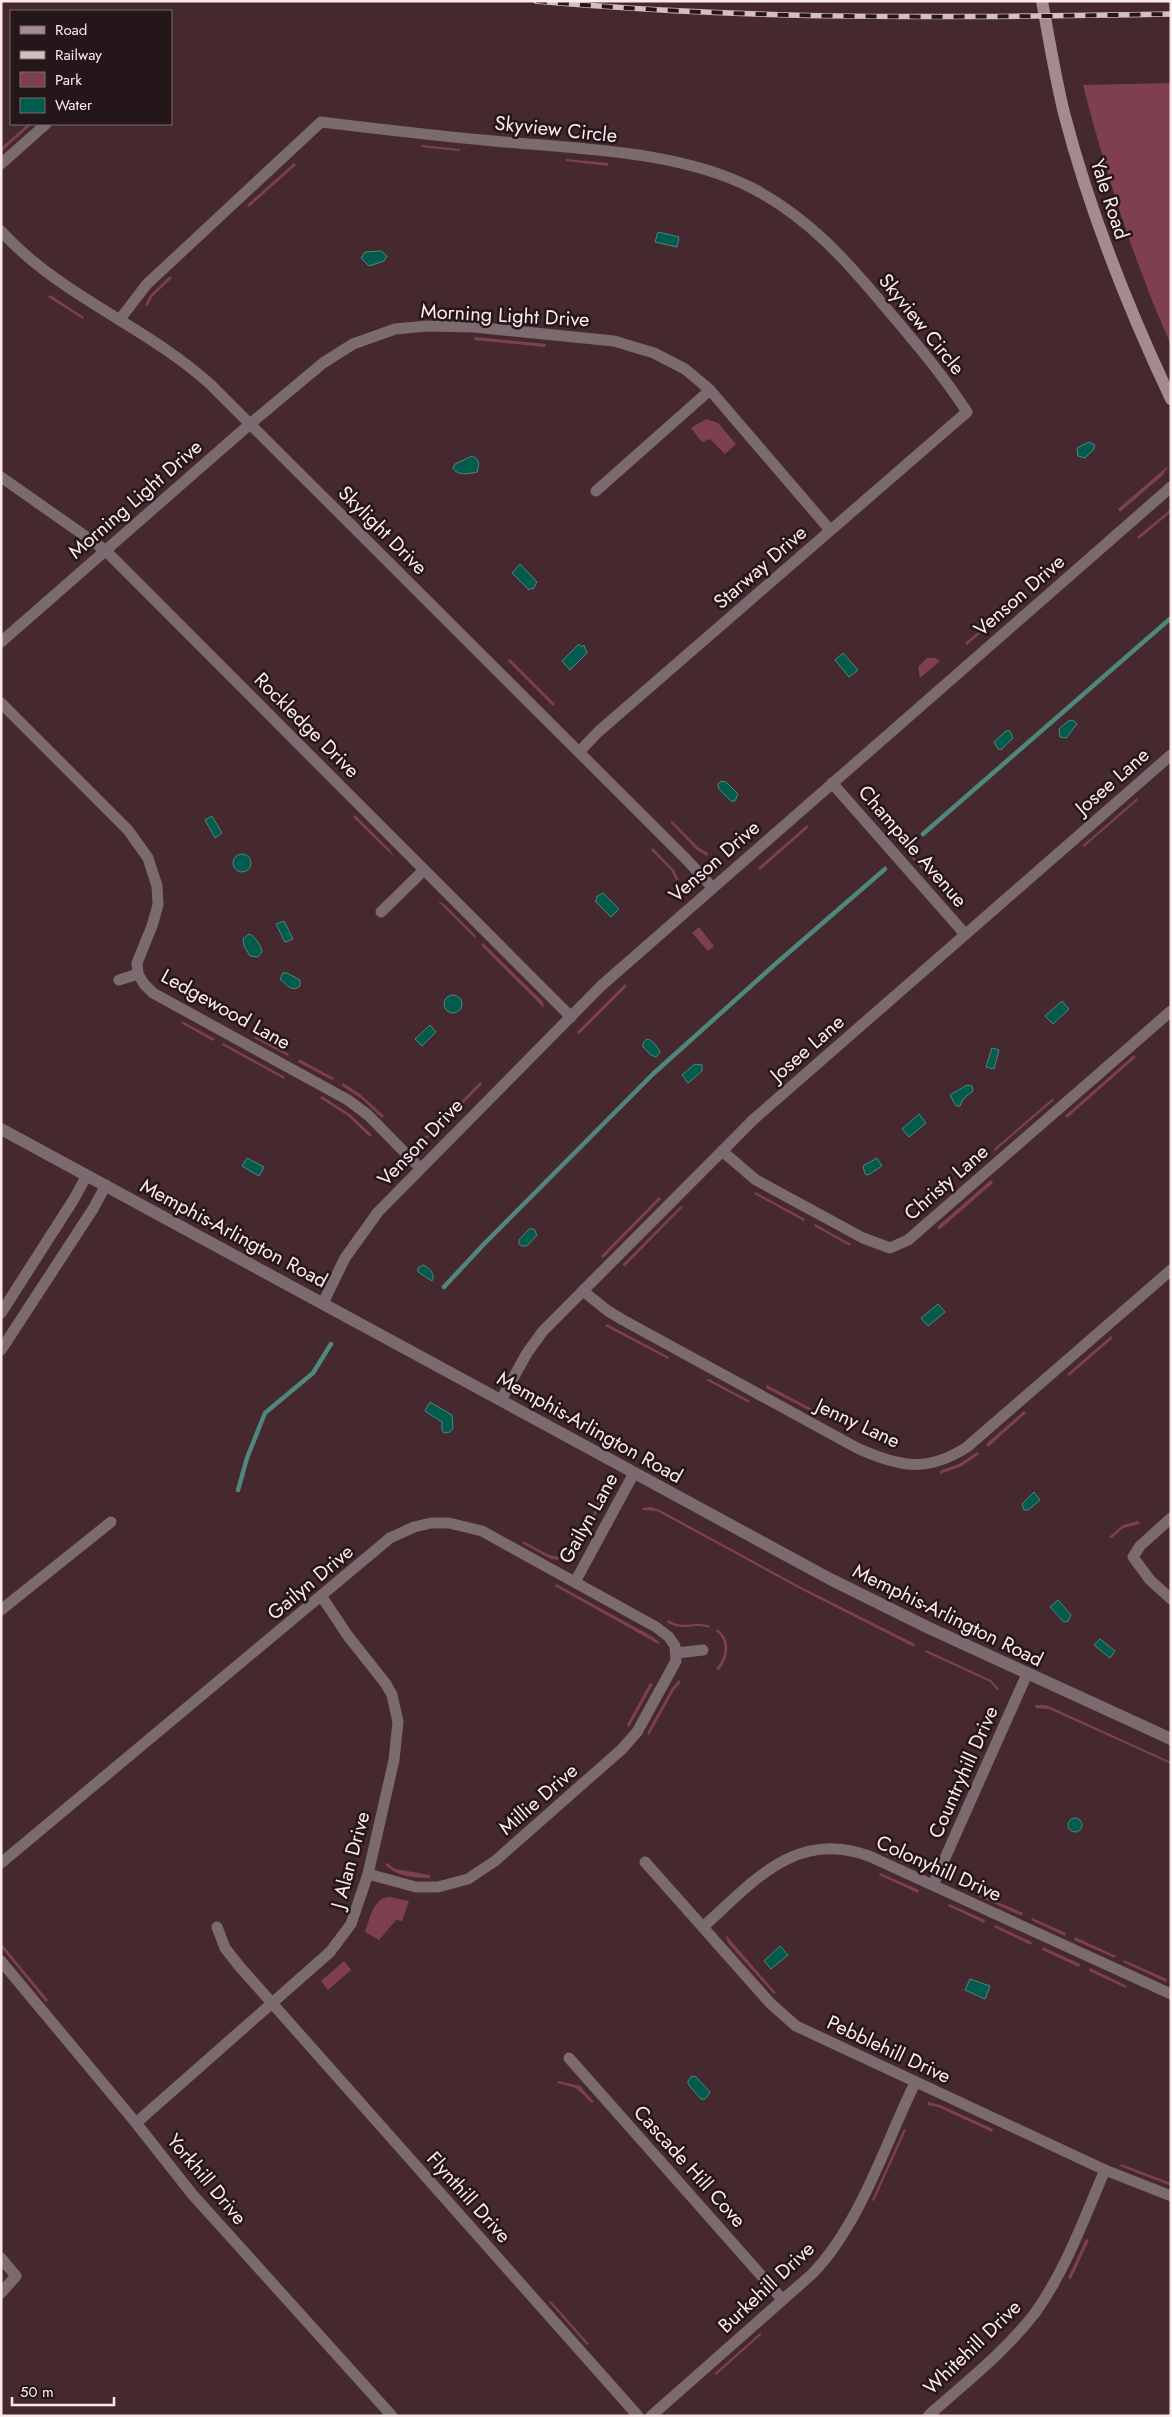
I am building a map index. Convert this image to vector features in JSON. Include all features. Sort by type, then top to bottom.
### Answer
[{"type":"main road","name":"Yale Road","points":[[1042,1],[1064,113],[1097,224],[1134,319],[1171,399]]},
{"type":"street","name":"Skyview Circle","points":[[120,319],[147,284],[321,122],[577,149],[682,162],[699,166],[753,188],[798,216],[830,244],[850,265],[941,372],[967,412]]},
{"type":"street","points":[[1,164],[45,125]]},
{"type":"street","name":"Skylight Drive","points":[[1,231],[47,274],[120,319],[197,372],[686,858],[712,887]]},
{"type":"street","name":"Morning Light Drive","points":[[1,642],[250,424],[323,363],[341,350],[386,331],[427,326],[469,327],[628,344],[676,364],[710,390],[830,530]]},
{"type":"street","points":[[596,491],[710,390]]},
{"type":"street","name":"Starway Drive","points":[[579,752],[598,732],[967,412]]},
{"type":"street","name":"Rockledge Drive","points":[[1,477],[105,550],[571,1017]]},
{"type":"street","name":"Venson Drive","points":[[323,1302],[353,1246],[378,1212],[634,955],[1171,487]]},
{"type":"street","name":"Ledgewood Lane","points":[[1,703],[128,830],[148,858],[157,886],[158,905],[152,926],[137,963],[138,974],[144,984],[153,993],[348,1100],[368,1115],[420,1168]]},
{"type":"street","name":"Josee Lane","points":[[501,1400],[535,1341],[759,1114],[1171,755]]},
{"type":"street","name":"Champale Avenue","points":[[832,783],[965,934]]},
{"type":"street","points":[[381,912],[424,870]]},
{"type":"street","points":[[120,980],[138,974]]},
{"type":"street","name":"Christy Lane","points":[[722,1151],[756,1180],[855,1234],[882,1247],[898,1246],[908,1240],[1171,1011]]},
{"type":"street","name":"Memphis-Arlington Road","points":[[1,1129],[838,1583],[1027,1674],[1171,1739]]},
{"type":"street","points":[[1,1313],[74,1199],[87,1175]]},
{"type":"street","points":[[1,1350],[106,1185]]},
{"type":"street","name":"Jenny Lane","points":[[584,1291],[615,1316],[857,1448],[886,1461],[915,1465],[942,1461],[971,1444],[1171,1270]]},
{"type":"street","name":"Gailyn Lane","points":[[575,1582],[634,1473]]},
{"type":"street","points":[[1171,1518],[1140,1546],[1133,1557],[1150,1580],[1171,1599]]},
{"type":"street","points":[[1,1610],[111,1522]]},
{"type":"street","name":"Gailyn Drive","points":[[1,1863],[322,1597],[390,1538],[407,1530],[431,1523],[449,1523],[482,1531],[656,1627],[669,1637],[677,1653]]},
{"type":"street","name":"J Alan Drive","points":[[136,2123],[330,1952],[347,1932],[368,1874],[394,1760],[398,1722],[392,1696],[386,1684],[348,1636],[322,1597]]},
{"type":"street","points":[[677,1653],[703,1650]]},
{"type":"street","name":"Millie Drive","points":[[368,1874],[416,1887],[438,1887],[456,1884],[486,1869],[626,1745],[642,1723],[672,1668],[677,1653]]},
{"type":"street","name":"Countryhill Drive","points":[[933,1885],[1027,1674]]},
{"type":"street","name":"Colonyhill Drive","points":[[703,1927],[775,1864],[790,1856],[816,1848],[833,1847],[854,1851],[933,1885],[1171,1994]]},
{"type":"street","name":"Pebblehill Drive","points":[[645,1862],[771,2004],[790,2022],[915,2083],[1105,2170],[1171,2196]]},
{"type":"street","name":"Flynthill Drive","points":[[217,1927],[220,1938],[232,1958],[638,2416]]},
{"type":"street","name":"Yorkhill Drive","points":[[1,1961],[136,2123],[192,2194],[392,2416]]},
{"type":"street","name":"Cascade Hill Cove","points":[[569,2058],[782,2299]]},
{"type":"street","name":"Burkehill Drive","points":[[651,2416],[822,2264],[842,2236],[915,2083]]},
{"type":"street","name":"Whitehill Drive","points":[[928,2416],[1002,2349],[1036,2311],[1062,2268],[1105,2170]]},
{"type":"street","points":[[1,2258],[16,2276],[1,2293]]},
{"type":"green space","points":[[1171,83],[1171,345],[1133,250],[1101,152],[1083,85]]},
{"type":"green space","points":[[27,125],[31,125],[1,152],[1,148]]},
{"type":"green space","points":[[421,145],[460,149],[460,151],[421,147]]},
{"type":"green space","points":[[566,159],[608,163],[608,166],[566,161]]},
{"type":"green space","points":[[294,163],[296,165],[249,207],[247,205]]},
{"type":"green space","points":[[170,276],[172,278],[152,297],[148,306],[145,305],[151,294]]},
{"type":"green space","points":[[50,295],[84,317],[83,319],[48,297]]},
{"type":"green space","points":[[475,337],[546,344],[545,347],[474,340]]},
{"type":"green space","points":[[706,419],[718,423],[736,444],[725,454],[710,439],[702,442],[691,428]]},
{"type":"green space","points":[[1168,466],[1163,475],[1120,512],[1118,509]]},
{"type":"green space","points":[[1171,509],[1171,512],[1139,539],[1137,537]]},
{"type":"green space","points":[[1019,597],[1021,599],[967,645],[965,643]]},
{"type":"green space","points":[[927,658],[935,658],[940,661],[920,678],[918,667]]},
{"type":"green space","points":[[510,659],[555,704],[553,706],[508,661]]},
{"type":"green space","points":[[860,795],[940,887],[939,889],[862,801]]},
{"type":"green space","points":[[1137,798],[1138,800],[1084,847],[1082,846]]},
{"type":"green space","points":[[355,815],[389,849],[394,857],[353,817]]},
{"type":"green space","points":[[672,821],[699,848],[708,853],[707,856],[697,850],[670,822]]},
{"type":"green space","points":[[807,825],[809,827],[760,870],[758,868]]},
{"type":"green space","points":[[653,848],[674,870],[679,880],[676,880],[671,870],[651,850]]},
{"type":"green space","points":[[437,900],[445,905],[476,936],[475,938]]},
{"type":"green space","points":[[699,927],[714,946],[708,951],[692,933]]},
{"type":"green space","points":[[483,943],[543,1002],[544,1008],[481,945]]},
{"type":"green space","points":[[625,984],[627,986],[579,1034],[577,1032]]},
{"type":"green space","points":[[182,1021],[215,1039],[213,1041],[181,1023]]},
{"type":"green space","points":[[255,1036],[289,1054],[288,1056],[254,1038]]},
{"type":"green space","points":[[223,1043],[285,1077],[284,1079],[222,1045]]},
{"type":"green space","points":[[1134,1055],[1136,1057],[1067,1118],[1065,1116]]},
{"type":"green space","points":[[299,1059],[334,1078],[332,1080],[298,1062]]},
{"type":"green space","points":[[480,1082],[482,1084],[432,1135],[422,1141],[421,1139],[430,1134]]},
{"type":"green space","points":[[343,1083],[360,1094],[384,1116],[382,1118],[362,1099],[342,1086]]},
{"type":"green space","points":[[322,1096],[351,1115],[372,1135],[370,1137],[348,1116],[320,1098]]},
{"type":"green space","points":[[1053,1098],[1054,1100],[995,1151],[994,1149]]},
{"type":"green space","points":[[991,1180],[993,1183],[939,1230],[937,1227]]},
{"type":"green space","points":[[154,1185],[194,1207],[193,1209],[152,1187]]},
{"type":"green space","points":[[755,1192],[805,1219],[804,1221],[754,1194]]},
{"type":"green space","points":[[659,1197],[661,1199],[603,1258],[601,1256]]},
{"type":"green space","points":[[681,1206],[683,1207],[624,1267],[623,1264]]},
{"type":"green space","points":[[225,1223],[284,1255],[283,1257],[224,1226]]},
{"type":"green space","points":[[815,1224],[851,1244],[850,1246],[814,1226]]},
{"type":"green space","points":[[607,1324],[669,1357],[668,1359],[605,1326]]},
{"type":"green space","points":[[1111,1336],[1113,1338],[1069,1376],[1067,1374]]},
{"type":"green space","points":[[709,1379],[750,1401],[749,1403],[706,1380]]},
{"type":"green space","points":[[767,1385],[816,1411],[814,1413],[766,1388]]},
{"type":"green space","points":[[1024,1411],[1026,1413],[988,1447],[986,1444]]},
{"type":"green space","points":[[977,1452],[979,1454],[962,1466],[940,1474],[940,1471],[959,1464]]},
{"type":"green space","points":[[599,1490],[601,1490],[601,1498],[590,1529],[578,1548],[565,1559],[564,1557],[576,1546],[588,1527],[599,1497]]},
{"type":"green space","points":[[651,1507],[660,1510],[803,1588],[915,1644],[914,1647],[802,1590],[657,1511],[642,1510],[642,1508]]},
{"type":"green space","points":[[1138,1521],[1140,1524],[1123,1528],[1112,1538],[1109,1537],[1123,1525]]},
{"type":"green space","points":[[523,1541],[549,1555],[560,1557],[560,1560],[551,1559],[522,1543]]},
{"type":"green space","points":[[556,1584],[653,1637],[660,1643],[658,1644],[555,1586]]},
{"type":"green space","points":[[668,1620],[685,1625],[704,1624],[710,1626],[709,1628],[703,1626],[678,1627],[667,1622]]},
{"type":"green space","points":[[717,1629],[722,1633],[727,1643],[727,1654],[719,1670],[716,1669],[722,1660],[725,1650],[723,1640],[716,1631]]},
{"type":"green space","points":[[926,1650],[991,1680],[999,1689],[997,1690],[990,1682],[925,1652]]},
{"type":"green space","points":[[679,1680],[681,1682],[674,1690],[649,1735],[647,1733],[672,1688]]},
{"type":"green space","points":[[650,1683],[653,1684],[629,1727],[627,1725]]},
{"type":"green space","points":[[1035,1705],[1046,1705],[1171,1762],[1171,1764],[1049,1709],[1036,1708]]},
{"type":"green space","points":[[878,1847],[918,1865],[906,1864],[877,1850]]},
{"type":"green space","points":[[387,1863],[395,1869],[430,1875],[430,1878],[399,1874],[389,1868],[385,1864]]},
{"type":"green space","points":[[880,1873],[919,1890],[918,1893],[879,1875]]},
{"type":"green space","points":[[979,1894],[1023,1913],[1022,1916],[978,1896]]},
{"type":"green space","points":[[390,1897],[409,1901],[402,1921],[396,1920],[379,1940],[365,1932],[376,1905],[384,1898]]},
{"type":"green space","points":[[949,1904],[985,1920],[984,1923],[948,1906]]},
{"type":"green space","points":[[1032,1918],[1066,1933],[1065,1936],[1031,1920]]},
{"type":"green space","points":[[995,1925],[1032,1942],[1031,1945],[994,1927]]},
{"type":"green space","points":[[725,1934],[776,1993],[774,1994],[728,1943]]},
{"type":"green space","points":[[1075,1937],[1116,1956],[1115,1958],[1074,1940]]},
{"type":"green space","points":[[1,1943],[48,2000],[46,2002],[1,1947]]},
{"type":"green space","points":[[1043,1947],[1080,1964],[1079,1967],[1042,1950]]},
{"type":"green space","points":[[1124,1960],[1167,1979],[1166,1982],[1123,1962]]},
{"type":"green space","points":[[344,1961],[351,1970],[328,1990],[321,1981]]},
{"type":"green space","points":[[1090,1968],[1127,1986],[1126,1988],[1089,1971]]},
{"type":"green space","points":[[558,2081],[580,2086],[594,2102],[592,2103],[576,2088],[557,2083]]},
{"type":"green space","points":[[928,2102],[940,2105],[993,2129],[992,2132],[938,2107],[928,2105]]},
{"type":"green space","points":[[904,2129],[906,2130],[874,2201],[872,2200]]},
{"type":"green space","points":[[1121,2164],[1171,2183],[1171,2186],[1120,2166]]},
{"type":"green space","points":[[1086,2239],[1089,2240],[1071,2279],[1068,2278]]},
{"type":"green space","points":[[551,2301],[589,2344],[587,2345],[549,2302]]},
{"type":"green space","points":[[760,2333],[762,2334],[716,2375],[715,2373]]},
{"type":"water","points":[[658,232],[679,237],[677,247],[655,242]]},
{"type":"water","points":[[381,251],[387,256],[384,261],[369,266],[361,258],[365,252]]},
{"type":"water","points":[[1089,442],[1095,445],[1093,450],[1085,458],[1078,456],[1077,448]]},
{"type":"water","points":[[472,456],[477,459],[479,464],[477,472],[464,474],[455,471],[453,468],[455,464]]},
{"type":"water","points":[[520,564],[537,582],[533,589],[529,590],[512,573]]},
{"type":"water","points":[[579,644],[582,647],[584,645],[587,653],[570,670],[562,661]]},
{"type":"water","points":[[843,653],[858,670],[849,677],[835,660]]},
{"type":"water","points":[[1073,720],[1077,724],[1066,738],[1060,737],[1059,729],[1068,721]]},
{"type":"water","points":[[1006,731],[1010,731],[1013,738],[1002,749],[998,749],[994,742]]},
{"type":"water","points":[[721,781],[726,782],[738,794],[735,801],[731,801],[719,789],[718,784]]},
{"type":"water","points":[[212,816],[222,833],[215,838],[205,820]]},
{"type":"water","points":[[242,854],[248,857],[251,863],[248,869],[242,872],[236,869],[233,863],[236,857]]},
{"type":"water","points":[[603,893],[619,909],[611,917],[595,901],[596,897]]},
{"type":"water","points":[[284,921],[293,939],[285,942],[276,924]]},
{"type":"water","points":[[249,934],[261,947],[262,952],[258,957],[250,956],[244,946],[243,939]]},
{"type":"water","points":[[283,973],[287,973],[300,980],[300,986],[294,989],[287,985],[280,979]]},
{"type":"water","points":[[449,995],[457,995],[462,1000],[460,1011],[449,1013],[444,1008],[444,1000]]},
{"type":"water","points":[[1062,1001],[1069,1009],[1053,1024],[1045,1016]]},
{"type":"water","points":[[430,1025],[436,1032],[422,1046],[415,1039]]},
{"type":"water","points":[[647,1039],[653,1042],[660,1052],[656,1057],[643,1047],[643,1043]]},
{"type":"water","points":[[992,1048],[999,1050],[994,1069],[986,1067]]},
{"type":"water","points":[[695,1064],[702,1065],[702,1071],[688,1083],[682,1075]]},
{"type":"water","points":[[967,1085],[972,1086],[973,1091],[963,1099],[960,1106],[956,1106],[950,1095]]},
{"type":"water","points":[[919,1114],[926,1123],[909,1137],[902,1129]]},
{"type":"water","points":[[247,1158],[264,1167],[259,1176],[242,1166]]},
{"type":"water","points":[[877,1158],[882,1166],[868,1175],[865,1174],[863,1166]]},
{"type":"water","points":[[529,1229],[534,1229],[537,1235],[527,1246],[522,1246],[519,1244],[519,1240]]},
{"type":"water","points":[[423,1265],[431,1272],[433,1276],[432,1281],[418,1272],[418,1268]]},
{"type":"water","points":[[938,1304],[945,1312],[928,1326],[921,1318]]},
{"type":"water","points":[[430,1402],[452,1415],[453,1428],[450,1432],[444,1433],[442,1422],[425,1411]]},
{"type":"water","points":[[1034,1492],[1040,1500],[1028,1510],[1024,1510],[1022,1504]]},
{"type":"water","points":[[1058,1600],[1071,1615],[1068,1621],[1064,1622],[1050,1607]]},
{"type":"water","points":[[1100,1639],[1115,1651],[1110,1658],[1094,1645]]},
{"type":"water","points":[[1072,1818],[1078,1818],[1082,1825],[1078,1832],[1072,1832],[1068,1828],[1068,1822]]},
{"type":"water","points":[[780,1946],[788,1955],[771,1969],[764,1961]]},
{"type":"water","points":[[970,1979],[990,1986],[985,1999],[965,1990]]},
{"type":"water","points":[[692,2076],[696,2077],[710,2092],[705,2099],[701,2099],[688,2084]]},
{"type":"waterway","points":[[923,834],[1171,618]]},
{"type":"waterway","points":[[444,1287],[484,1244],[653,1074],[885,869]]},
{"type":"waterway","points":[[238,1490],[247,1458],[265,1413],[313,1373],[331,1344]]},
{"type":"railway","points":[[536,1],[694,12],[773,15],[932,17],[1171,14]]}]
